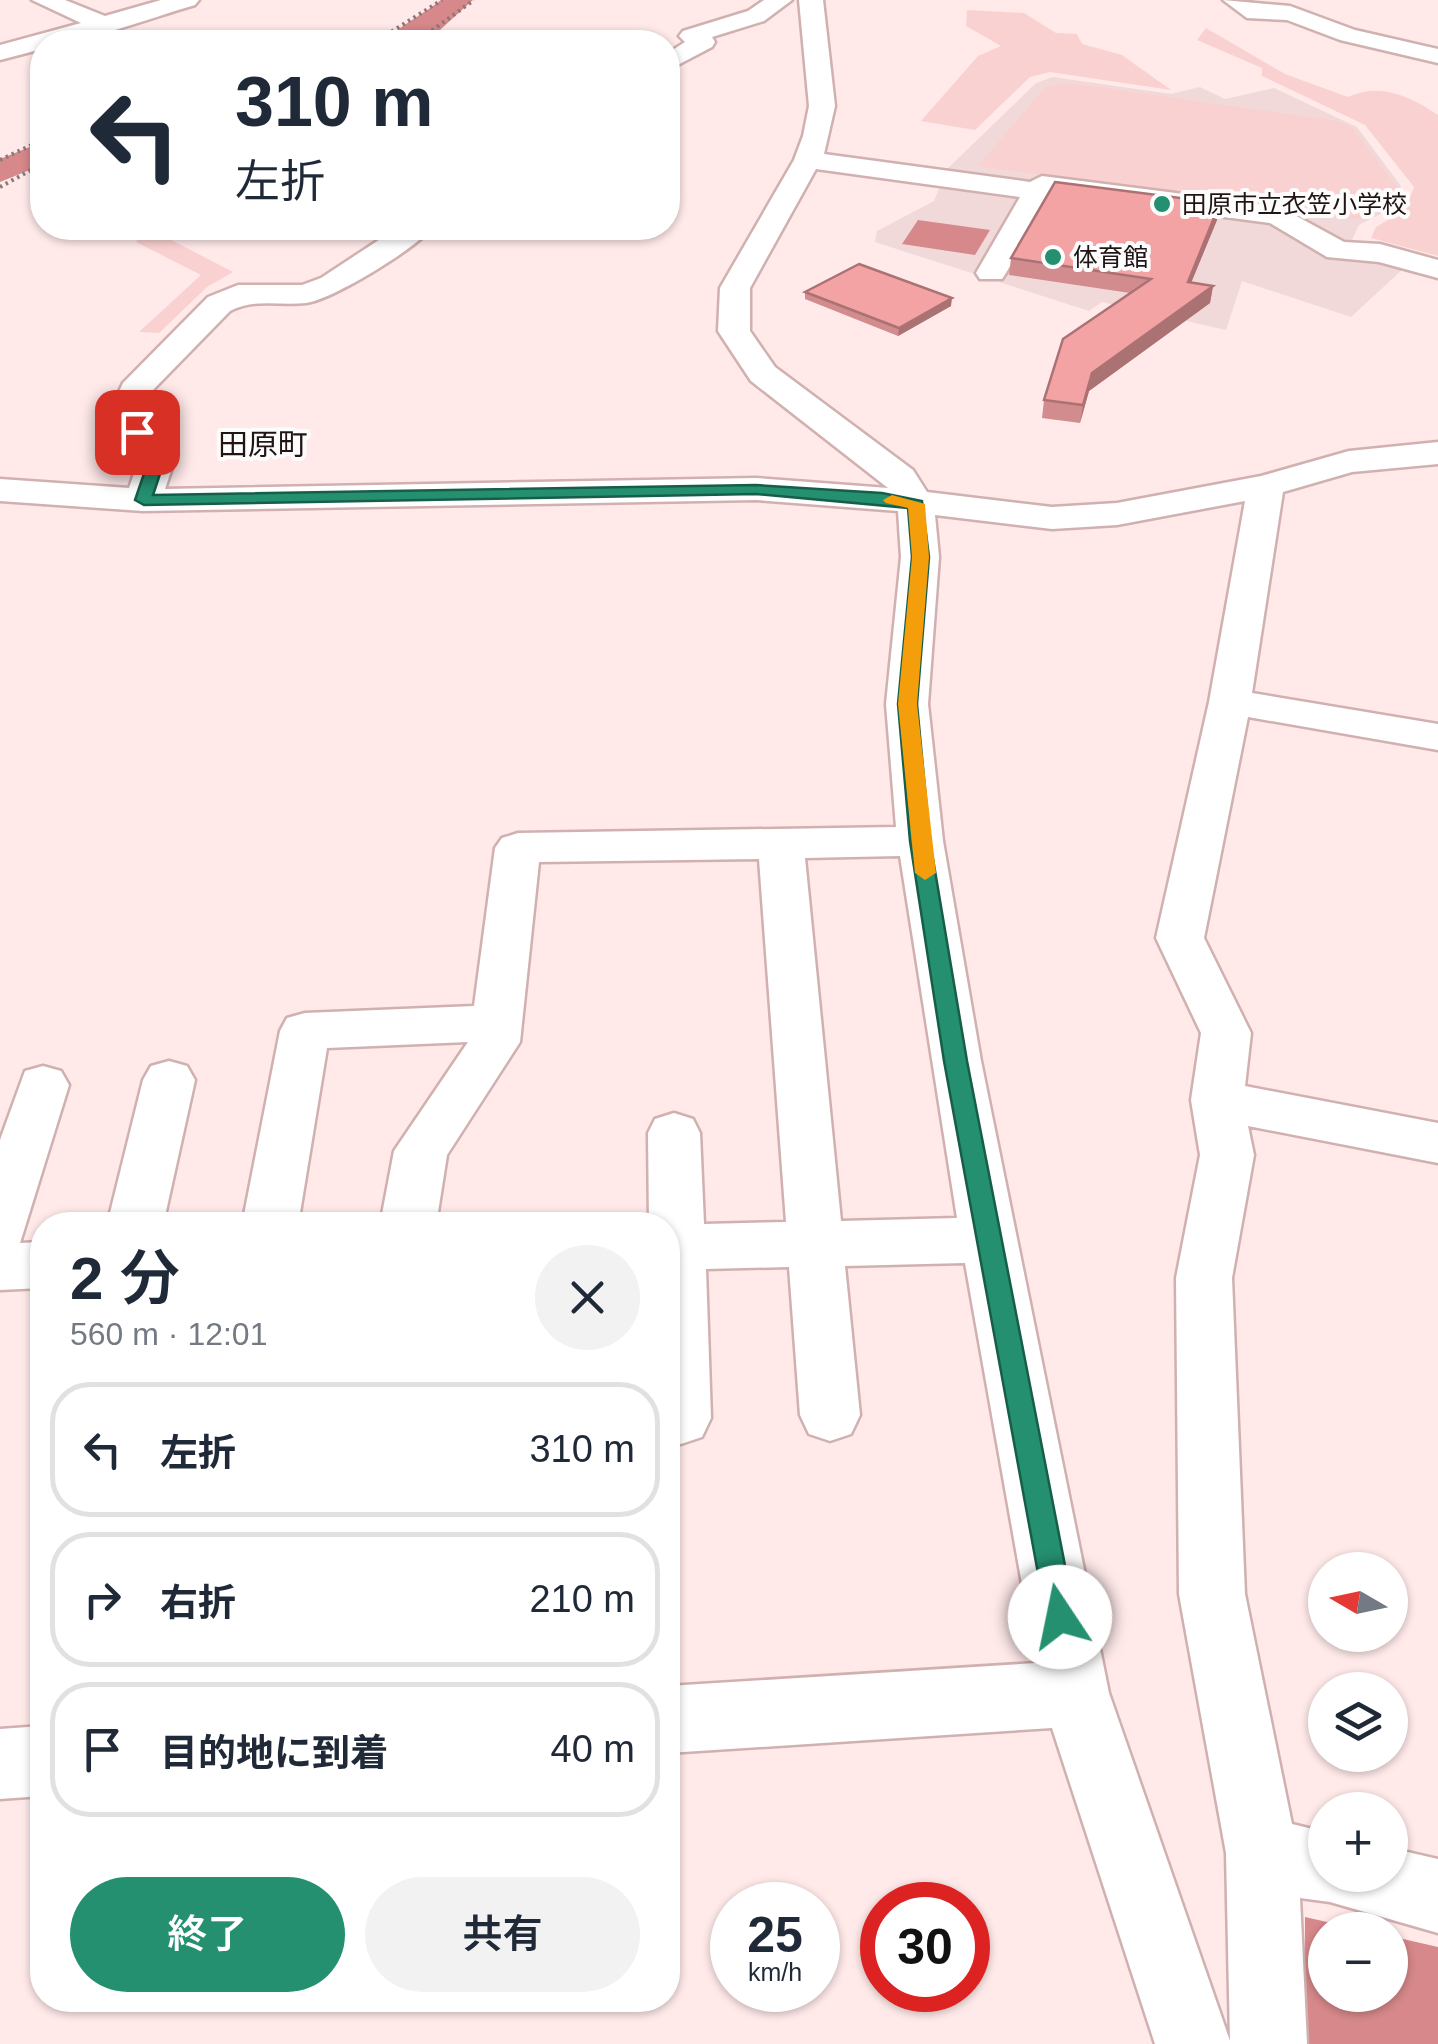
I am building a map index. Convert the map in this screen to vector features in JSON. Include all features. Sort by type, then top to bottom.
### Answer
[{"type":"street","points":[[44,0],[105,24]]},
{"type":"street","points":[[84,30],[187,0]]},
{"type":"street","points":[[680,56],[702,42],[691,36],[756,16],[780,0]]},
{"type":"street","points":[[810,0],[822,106],[808,160],[735,288],[734,331],[763,374],[900,478],[916,504],[920,557],[907,704],[920,841],[989,1240],[1075,1693],[1193,2044]]},
{"type":"street","points":[[1235,0],[1255,13],[1290,14],[1363,39],[1438,56]]},
{"type":"street","points":[[0,54],[30,45]]},
{"type":"street","points":[[808,160],[1036,191]]},
{"type":"street","points":[[991,274],[1042,184],[1278,216],[1337,251],[1380,253],[1438,269]]},
{"type":"street","points":[[144,500],[156,462],[124,415],[134,390],[219,304],[238,294],[306,294],[332,284],[398,240]]},
{"type":"street","points":[[0,490],[144,500],[756,490],[882,498],[1052,518],[1100,515],[1266,486],[1348,462],[1438,453]]},
{"type":"street","points":[[1266,486],[1230,702],[1180,938],[1226,1034],[1218,1100],[1227,1156],[1204,1278],[1212,1594],[1293,1860],[1269,2044]]},
{"type":"street","points":[[1230,702],[1438,737]]},
{"type":"street","points":[[410,1212],[420,1151],[495,1042],[518,848],[920,841]]},
{"type":"street","points":[[781,843],[830,1415]]},
{"type":"street","points":[[272,1212],[305,1031],[497,1023]]},
{"type":"street","points":[[137,1212],[170,1080]]},
{"type":"street","points":[[0,1229],[43,1086]]},
{"type":"street","points":[[1218,1100],[1438,1143]]},
{"type":"street","points":[[673,1212],[674,1133]]},
{"type":"street","points":[[680,1247],[989,1240]]},
{"type":"street","points":[[0,1266],[30,1265]]},
{"type":"street","points":[[680,1399],[681,1418]]},
{"type":"street","points":[[680,1719],[1075,1693]]},
{"type":"street","points":[[0,1764],[30,1762]]},
{"type":"street","points":[[1408,1889],[1438,1896]]},
{"type":"path","points":[[394,30],[442,0]]},
{"type":"path","points":[[433,30],[474,0]]},
{"type":"path","points":[[0,160],[30,146]]},
{"type":"path","points":[[0,187],[30,171]]},
{"type":"shaded area","points":[[967,10],[1024,13],[1056,33],[1077,34],[1082,44],[1122,55],[1171,90],[1050,72],[1030,77],[975,130],[921,121],[978,56],[1001,46],[966,26]]},
{"type":"shaded area","points":[[1206,28],[1285,74],[1348,97],[1372,91],[1394,93],[1438,115],[1438,256],[1371,238],[1376,227],[1405,210],[1414,187],[1365,125],[1262,76],[1262,68],[1197,40]]},
{"type":"shaded area","name":"田原市立衣笠小学校","points":[[1053,77],[1171,94],[1200,87],[1225,99],[1274,88],[1357,127],[1401,186],[1394,207],[1359,225],[1348,249],[1404,268],[1351,317],[1242,281],[1226,330],[1102,302],[1089,311],[875,242],[877,231],[934,201],[947,169],[1036,83]]},
{"type":"shaded area","points":[[1070,83],[1338,121],[1352,127],[1397,187],[1390,205],[1361,220],[978,166],[1045,87]]},
{"type":"shaded area","points":[[918,220],[990,230],[975,255],[902,244]]},
{"type":"shaded area","points":[[171,240],[233,272],[207,287],[159,333],[139,332],[201,275],[136,242]]},
{"type":"shaded area","points":[[1305,1917],[1308,2012],[1408,2012],[1408,1940],[1438,1947],[1438,2044],[1305,2044]]},
{"type":"building","points":[[1055,182],[1220,203],[1188,282],[1213,286],[1092,373],[1083,405],[1044,400],[1063,339],[1151,279],[1011,258]]},
{"type":"building","points":[[859,264],[952,298],[899,328],[805,292]]},
{"type":"waterway","points":[[423,30],[459,0]]},
{"type":"waterway","points":[[0,172],[30,158]]},
{"type":"slow traffic","points":[[892,500],[916,504],[920,557],[907,704],[925,873]]},
{"type":"place","name":"田原市立衣笠小学校","points":[[1162,204]]},
{"type":"place","name":"体育館","points":[[1053,257]]},
{"type":"district","name":"田原町","points":[[263,445]]},
{"type":"route","points":[[137,432],[156,462],[144,500],[756,490],[882,498],[916,504],[920,557],[907,704],[920,841],[956,1061],[1060,1617]]}]
